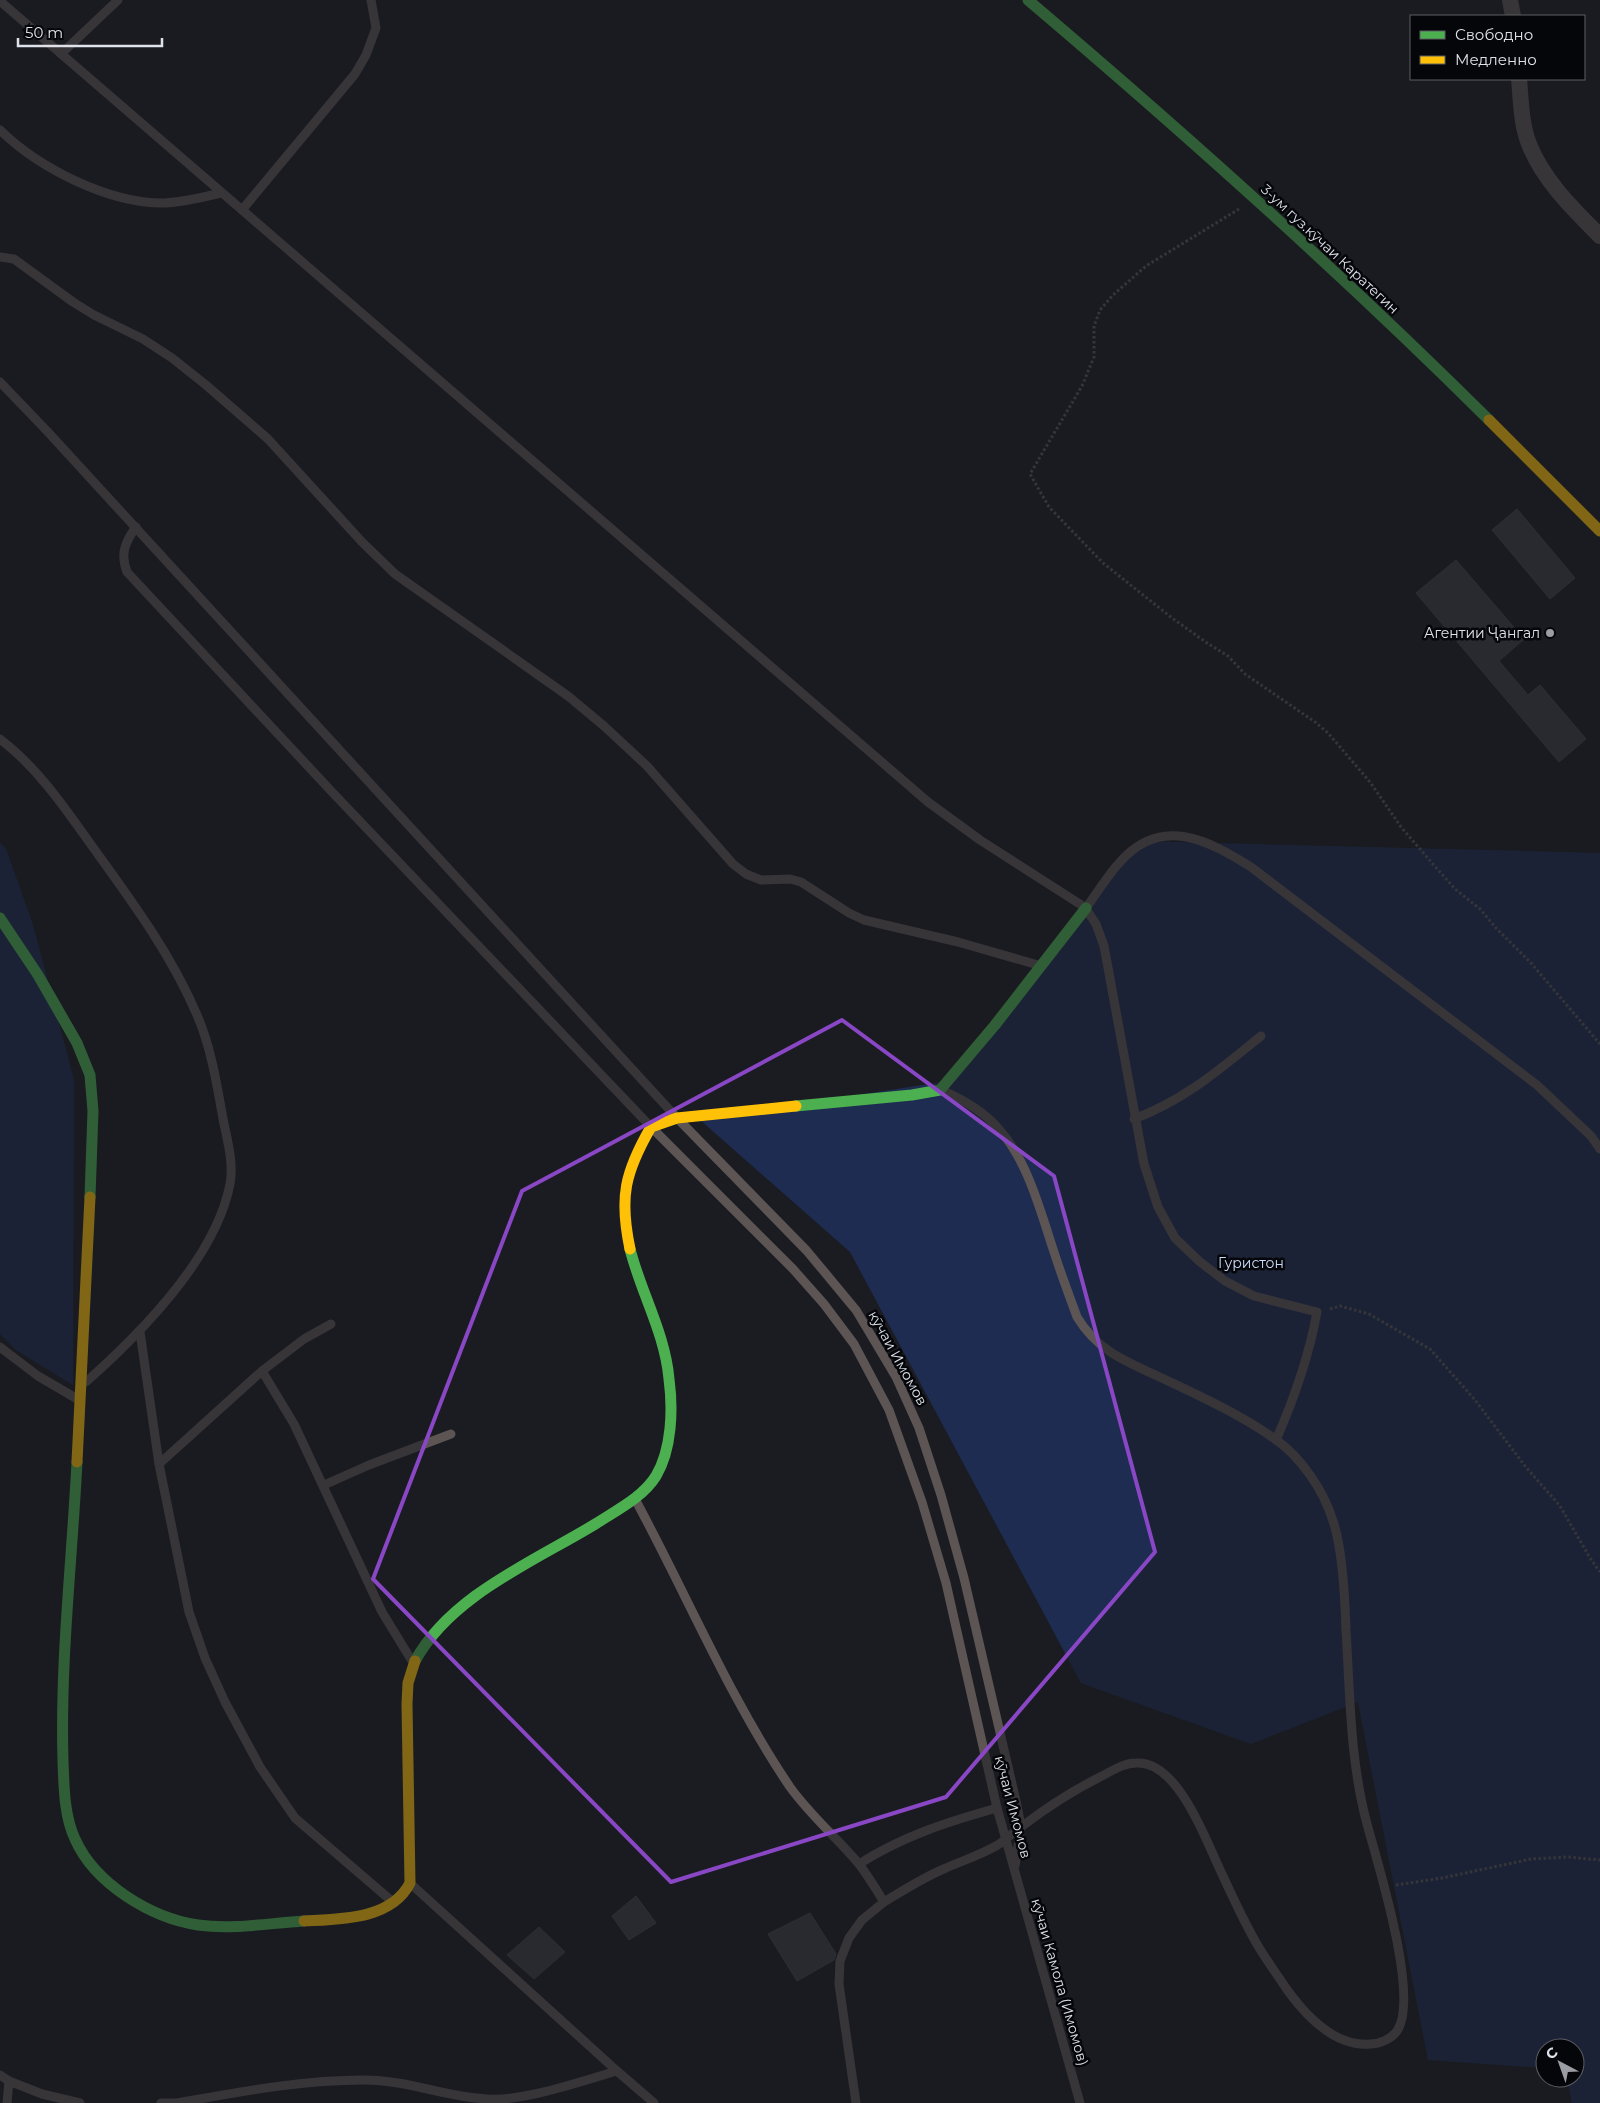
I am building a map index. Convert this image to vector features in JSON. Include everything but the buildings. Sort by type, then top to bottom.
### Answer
[{"type":"street","name":"3-ум гуз.кӯчаи Каратегин","points":[[1028,0],[1160,112],[1297,237],[1452,383],[1600,531]]},
{"type":"street","points":[[1510,0],[1513,15]]},
{"type":"street","points":[[1519,80],[1521,108],[1529,144],[1545,173],[1570,206],[1600,236]]},
{"type":"street","points":[[0,918],[38,975],[77,1043],[90,1075],[93,1111],[82,1401],[62,1734],[67,1810],[76,1840],[94,1868],[120,1892],[156,1911],[186,1922],[216,1927],[340,1918],[366,1914],[395,1904],[404,1894],[410,1883],[407,1695],[413,1663],[428,1639],[452,1615],[500,1580],[635,1499],[659,1471],[668,1438],[672,1402],[665,1349],[628,1249],[624,1217],[625,1187],[634,1156],[650,1127],[677,1118],[912,1095],[940,1090],[995,1025],[1086,908]]},
{"type":"lane","points":[[61,54],[118,0]]},
{"type":"lane","points":[[242,210],[354,74],[366,55],[376,28],[371,0]]},
{"type":"lane","points":[[0,1],[928,802],[1008,859],[1086,908],[1096,924],[1104,946],[1134,1119],[1144,1164],[1158,1207],[1175,1238],[1199,1261],[1225,1281],[1254,1296],[1317,1312],[1313,1336],[1290,1410],[1276,1440]]},
{"type":"lane","points":[[0,130],[37,161],[88,186],[117,195],[164,203],[221,193]]},
{"type":"lane","points":[[0,257],[14,259],[73,302],[143,339],[172,358],[206,385],[268,439],[349,528],[395,574],[568,696],[604,726],[647,766],[713,843],[733,864],[746,874],[761,880],[790,879],[801,882],[849,913],[864,920],[967,945],[1041,966]]},
{"type":"lane","name":"кӯчаи Имомов","points":[[0,382],[136,527],[677,1118],[808,1251],[840,1288],[870,1331],[896,1377],[919,1428],[952,1534],[1021,1826],[1014,1868]]},
{"type":"lane","name":"кӯчаи Имомов","points":[[136,527],[124,546],[124,564],[127,572],[650,1127],[719,1194],[818,1297],[854,1344],[878,1387],[905,1452],[922,1502],[946,1582],[997,1808],[1014,1868]]},
{"type":"lane","points":[[0,740],[24,760],[60,802],[115,877],[164,949],[179,975],[198,1017],[212,1066],[230,1158],[231,1182],[225,1203],[204,1246],[176,1288],[140,1332],[82,1386]]},
{"type":"lane","points":[[1086,908],[1120,862],[1140,844],[1166,836],[1191,838],[1217,846],[1251,867],[1537,1085],[1591,1136],[1600,1149]]},
{"type":"lane","points":[[1134,1119],[1160,1110],[1185,1095],[1262,1036]]},
{"type":"lane","points":[[856,2103],[839,1984],[840,1961],[849,1938],[862,1920],[884,1902],[926,1877],[976,1856],[1006,1840],[1021,1826],[1073,1791],[1124,1764],[1141,1762],[1155,1766],[1166,1776],[1188,1804],[1258,1945],[1300,2007],[1315,2022],[1333,2035],[1361,2044],[1374,2045],[1389,2040],[1399,2029],[1404,2010],[1404,1989],[1385,1886],[1363,1809],[1356,1770],[1345,1607],[1337,1535],[1332,1517],[1311,1478],[1292,1454],[1276,1440],[1217,1406],[1128,1363],[1110,1353],[1096,1342],[1077,1317],[1034,1194],[1018,1156],[998,1128],[985,1115],[958,1098],[940,1090]]},
{"type":"lane","points":[[159,1464],[262,1371],[304,1339],[331,1324]]},
{"type":"lane","points":[[140,1332],[159,1464],[189,1612],[205,1658],[225,1702],[260,1767],[295,1818],[395,1904]]},
{"type":"lane","points":[[0,1347],[38,1376],[82,1401]]},
{"type":"lane","points":[[262,1371],[294,1424],[382,1612],[413,1663]]},
{"type":"lane","points":[[324,1486],[369,1465],[451,1434]]},
{"type":"lane","points":[[635,1499],[752,1727],[800,1799],[859,1864],[884,1902]]},
{"type":"lane","points":[[859,1864],[937,1825],[997,1808]]},
{"type":"lane","name":"кӯчаи Камола (Имомов)","points":[[1014,1868],[1080,2103]]},
{"type":"lane","points":[[410,1883],[654,2103]]},
{"type":"lane","points":[[161,2103],[177,2103],[301,2083],[366,2080],[395,2081],[464,2097],[489,2100],[504,2099],[524,2096],[617,2071]]},
{"type":"lane","points":[[0,2075],[9,2081],[42,2094],[80,2103]]},
{"type":"lane","points":[[7,2103],[9,2081]]},
{"type":"path","points":[[1235,211],[1146,266],[1113,295],[1100,310],[1094,326],[1094,357],[1082,386],[1030,474],[1048,507],[1103,563],[1172,618],[1207,644],[1228,656],[1245,674],[1328,733],[1370,782],[1401,826],[1432,863],[1455,889],[1480,909],[1531,963],[1600,1044]]},
{"type":"path","points":[[1317,1312],[1340,1306],[1369,1314],[1430,1349],[1475,1400],[1525,1466],[1560,1506],[1600,1572]]},
{"type":"path","points":[[1385,1886],[1442,1878],[1531,1859],[1568,1857],[1600,1860]]},
{"type":"highlighted area","points":[[842,1020],[1054,1176],[1155,1552],[946,1797],[671,1882],[373,1579],[522,1191]]},
{"type":"green space","name":"Гуристон","points":[[1140,841],[1600,853],[1600,2103],[1572,2103],[1569,2088],[1585,2088],[1585,2038],[1535,2038],[1535,2067],[1428,2060],[1358,1702],[1251,1744],[1081,1683],[850,1252],[700,1120],[947,1081]]},
{"type":"green space","points":[[0,843],[6,849],[33,925],[74,1080],[73,1385],[16,1350],[0,1334]]},
{"type":"traffic: fast","points":[[1028,0],[1263,206],[1377,311],[1489,420]]},
{"type":"traffic: fast","points":[[796,1106],[912,1095],[940,1090],[995,1025],[1086,908]]},
{"type":"traffic: fast","points":[[0,918],[38,975],[77,1043],[90,1075],[93,1111],[90,1197]]},
{"type":"traffic: fast","points":[[415,1661],[431,1638],[450,1617],[472,1598],[522,1566],[621,1508],[637,1497],[651,1484],[656,1476],[665,1454],[670,1429],[671,1403],[669,1379],[663,1345],[630,1249]]},
{"type":"traffic: fast","points":[[77,1462],[63,1686],[65,1801],[71,1830],[75,1839],[84,1855],[110,1884],[144,1907],[162,1915],[180,1921],[211,1926],[304,1921]]},
{"type":"traffic: slow","points":[[1489,420],[1600,531]]},
{"type":"traffic: slow","points":[[630,1249],[625,1214],[627,1185],[635,1158],[651,1127],[677,1118],[796,1106]]},
{"type":"traffic: slow","points":[[77,1462],[90,1197]]},
{"type":"traffic: slow","points":[[304,1921],[348,1918],[378,1911],[401,1895],[410,1883],[407,1704],[408,1683],[415,1661]]},
{"type":"place","name":"Агентии Ҷангал","points":[[1550,633]]}]
